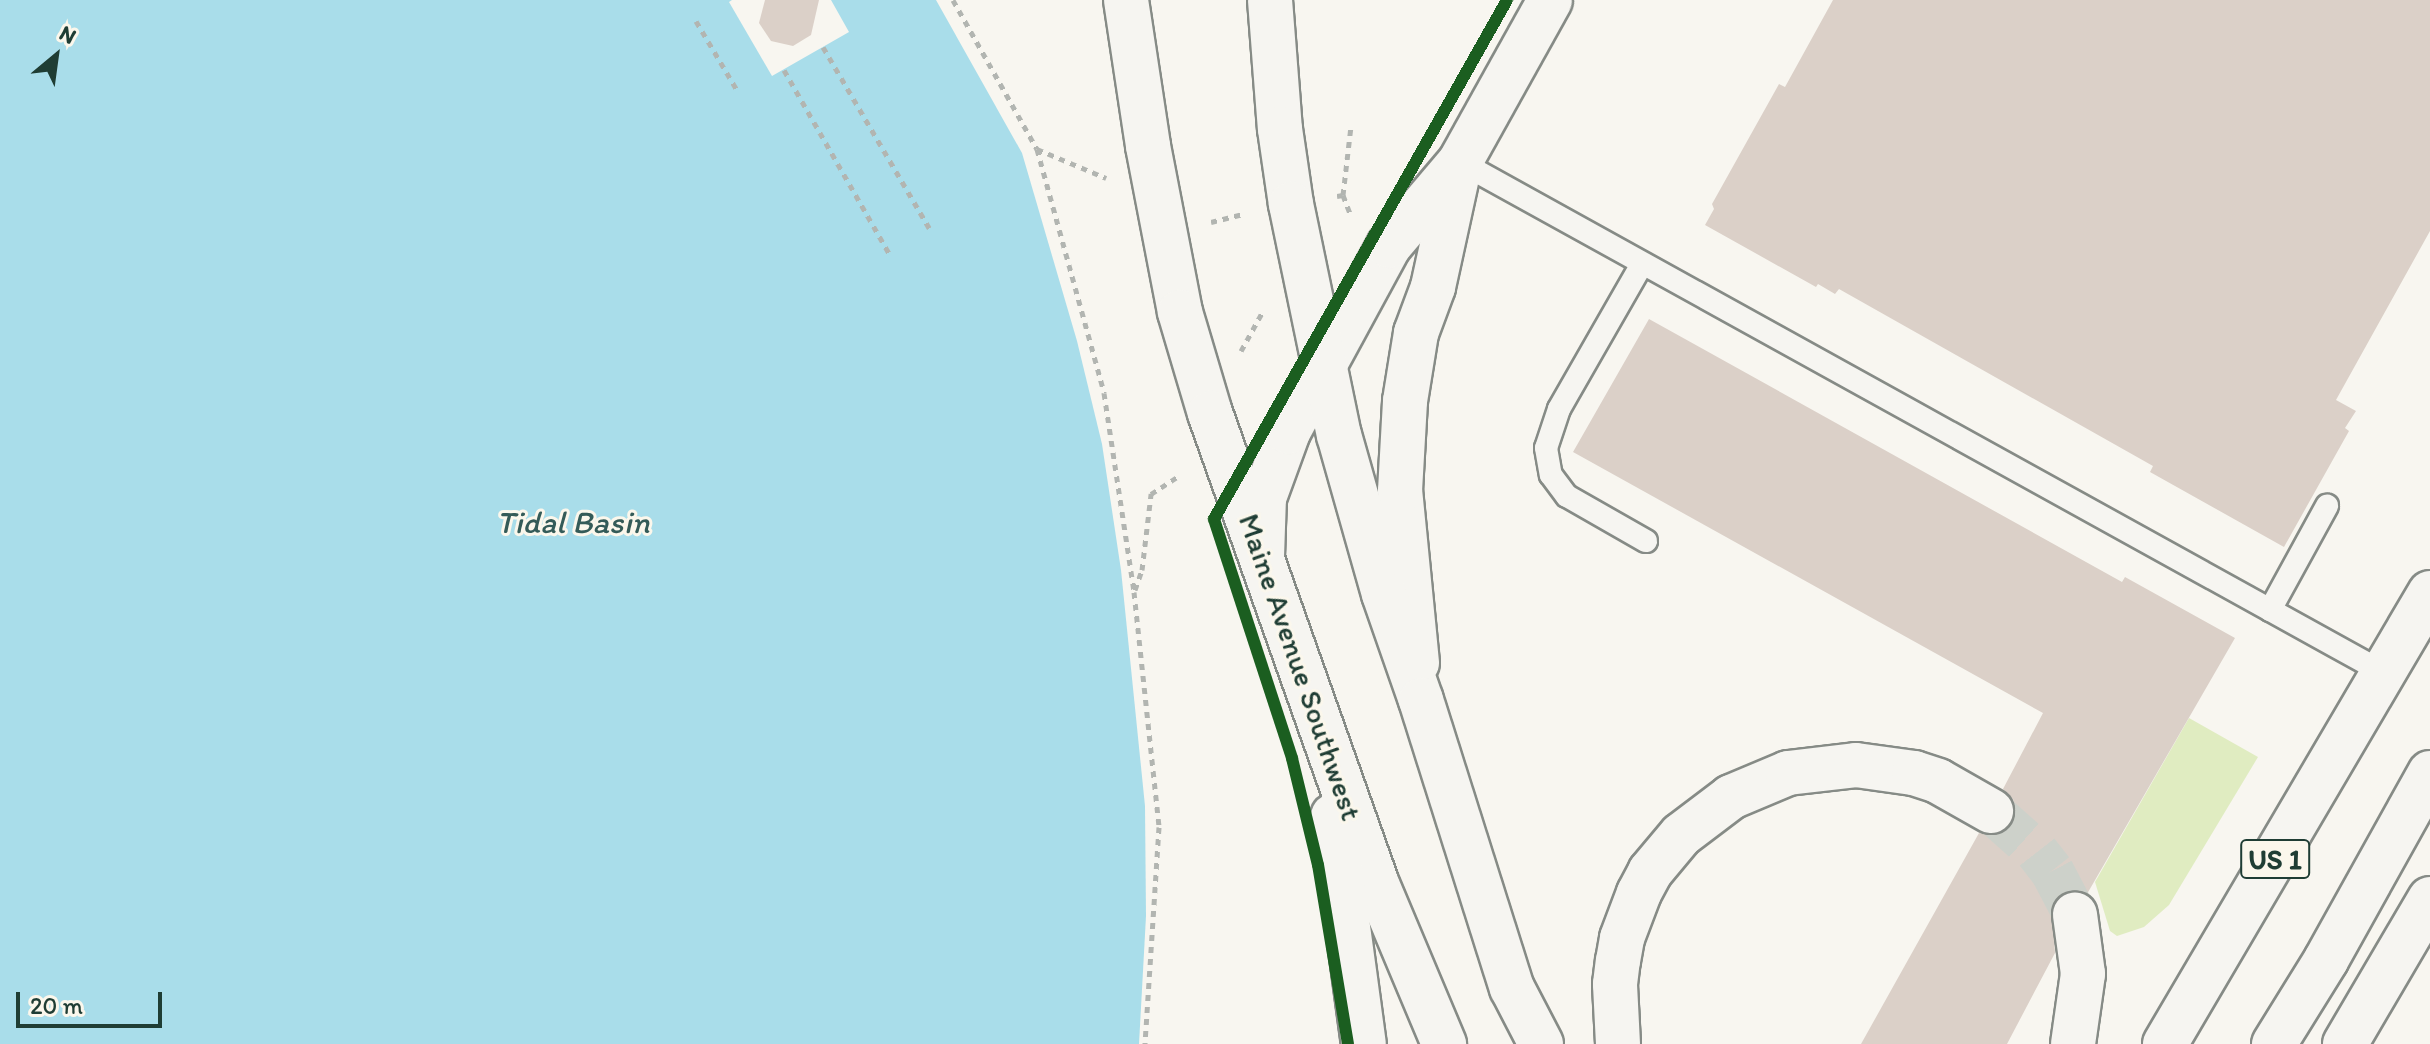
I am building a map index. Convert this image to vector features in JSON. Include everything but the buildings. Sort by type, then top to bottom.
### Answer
[{"type":"main road","name":"Maine Avenue Southwest","points":[[1126,0],[1148,146],[1180,312],[1210,413],[1376,882],[1444,1044]]},
{"type":"main road","points":[[1270,0],[1282,144],[1339,435],[1379,579],[1421,700],[1512,988],[1541,1044]]},
{"type":"main road","points":[[1262,557],[1264,498],[1273,465],[1325,362],[1389,246],[1460,162],[1550,0]]},
{"type":"main road","points":[[1421,700],[1400,491],[1405,401],[1416,333],[1433,287],[1460,162]]},
{"type":"main road","name":"US 1","points":[[2165,1044],[2430,593]]},
{"type":"main road","points":[[1321,726],[1364,1044]]},
{"type":"main road","points":[[1618,1044],[1615,984],[1618,961],[1622,938],[1639,893],[1650,872],[1681,835],[1731,797],[1788,773],[1856,765],[1914,773],[1938,781],[1991,811]]},
{"type":"main road","points":[[2274,1044],[2326,960],[2430,773]]},
{"type":"main road","points":[[2345,1044],[2430,899]]},
{"type":"main road","points":[[2073,1044],[2083,974],[2075,915]]},
{"type":"main road","points":[[1506,1044],[1512,988]]},
{"type":"lane","points":[[1460,162],[2384,673]]},
{"type":"lane","points":[[1642,264],[1555,417],[1546,448],[1551,475],[1567,496],[1646,541]]},
{"type":"lane","points":[[2270,610],[2327,506]]},
{"type":"path","points":[[953,0],[1037,149],[1104,393],[1134,592],[1159,827],[1145,1044]]},
{"type":"path","points":[[696,21],[737,90]]},
{"type":"path","points":[[823,47],[929,228]]},
{"type":"path","points":[[784,70],[889,253]]},
{"type":"path","points":[[1325,197],[1343,195],[1351,126]]},
{"type":"path","points":[[1037,149],[1106,178]]},
{"type":"path","points":[[1206,223],[1251,213]]},
{"type":"path","points":[[1234,365],[1264,309]]},
{"type":"path","points":[[1134,592],[1142,570],[1151,494],[1179,476]]},
{"type":"green space","points":[[2189,718],[2258,757],[2169,905],[2144,927],[2117,936],[2110,931],[2095,882]]},
{"type":"water","name":"Tidal Basin","points":[[0,0],[936,0],[1022,153],[1077,341],[1102,444],[1121,570],[1145,806],[1146,916],[1139,1044],[0,1044]]},
{"type":"pier","points":[[831,0],[849,32],[772,76],[729,2]]},
{"type":"tunnel","points":[[1991,811],[2037,852],[2052,871],[2075,915]]},
{"type":"cycle path","points":[[1348,1044],[1318,865],[1292,758],[1214,519],[1507,0]]}]
